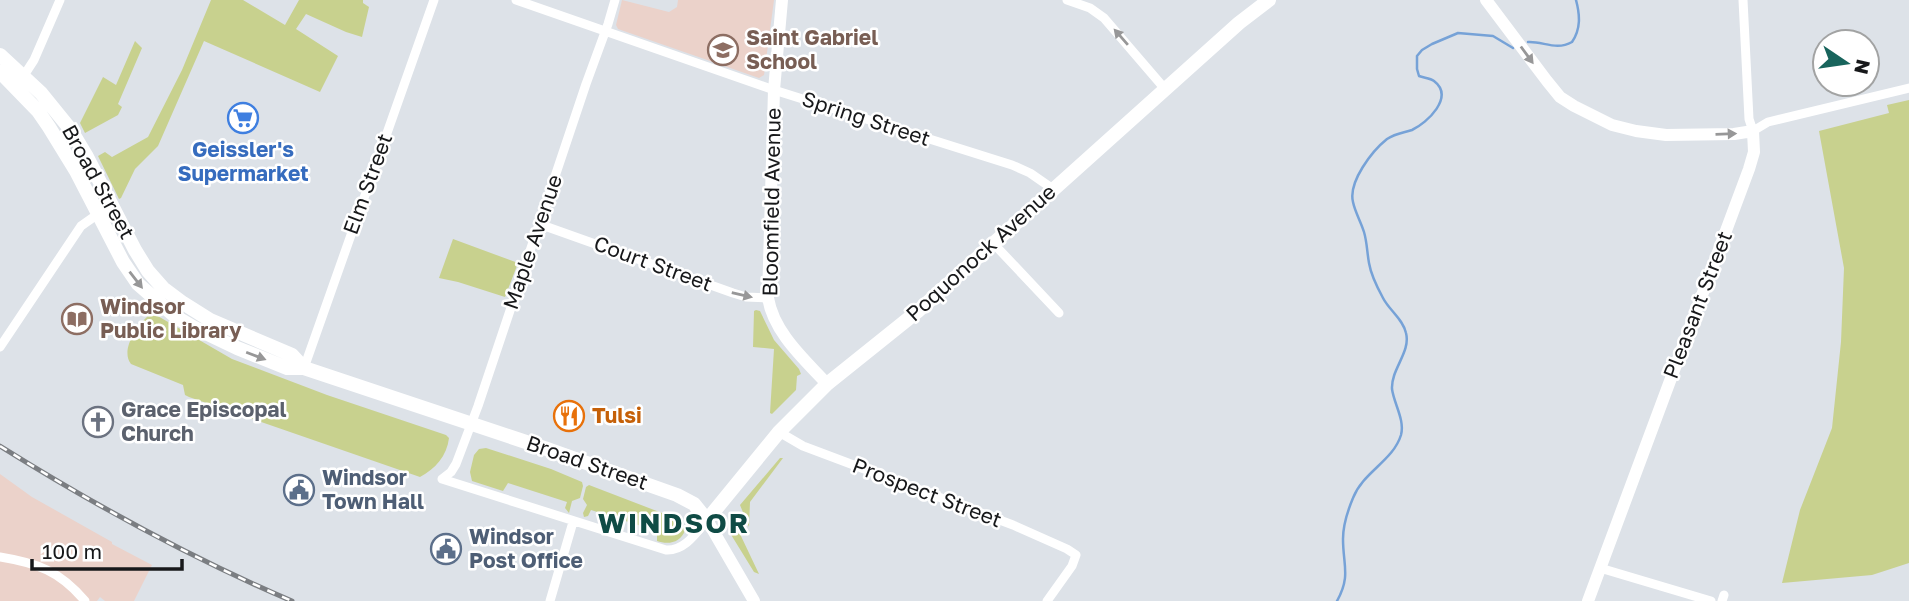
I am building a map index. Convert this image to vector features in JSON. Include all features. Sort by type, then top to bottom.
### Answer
[{"type":"main road","name":"Poquonock Avenue","points":[[707,520],[779,432],[827,384],[918,311],[1250,13],[1269,0]]},
{"type":"main road","name":"Broad Street","points":[[0,55],[20,81],[76,171],[123,262],[138,284],[159,293],[196,320],[292,355],[304,368],[677,495],[694,504],[707,520]]},
{"type":"main road","name":"Broad Street","points":[[0,72],[20,81],[60,115],[71,130],[159,293]]},
{"type":"street","points":[[20,81],[34,60],[60,0]]},
{"type":"street","name":"Elm Street","points":[[304,368],[434,0]]},
{"type":"street","name":"Spring Street","points":[[516,0],[775,90],[1012,165],[1030,173],[1053,189]]},
{"type":"street","name":"Maple Avenue","points":[[573,522],[443,479],[457,464],[615,0]]},
{"type":"street","name":"Bloomfield Avenue","points":[[782,0],[775,90],[768,298],[771,312],[782,333],[827,384]]},
{"type":"street","points":[[1066,0],[1090,8],[1104,18],[1165,89]]},
{"type":"street","points":[[1486,0],[1560,97],[1612,125],[1636,131],[1665,135],[1734,134],[1753,131],[1768,122],[1909,88]]},
{"type":"street","name":"Pleasant Street","points":[[1588,601],[1754,152],[1753,131],[1749,119],[1743,0]]},
{"type":"street","points":[[0,347],[81,226],[98,214],[114,209]]},
{"type":"street","name":"Court Street","points":[[539,224],[742,296],[768,298]]},
{"type":"street","points":[[993,243],[1059,313]]},
{"type":"street","name":"Prospect Street","points":[[779,432],[803,446],[1013,526],[1076,555],[1072,566],[1047,601]]},
{"type":"street","points":[[550,601],[573,522],[670,551],[686,543],[707,520],[754,601]]},
{"type":"street","points":[[0,557],[47,568],[70,584],[85,601]]},
{"type":"street","points":[[1600,568],[1711,601]]},
{"type":"shaded area","name":"Saint Gabriel School","points":[[622,0],[669,12],[677,7],[678,0],[774,0],[764,75],[759,78],[618,29],[616,25]]},
{"type":"shaded area","points":[[0,474],[32,497],[152,565],[134,601],[105,601],[100,597],[97,601],[0,601]]},
{"type":"green space","points":[[211,0],[243,0],[285,25],[299,0],[363,0],[369,7],[362,37],[306,14],[296,29],[338,56],[320,92],[204,41],[158,146],[135,169],[119,199],[98,156],[105,152],[112,157],[148,137],[182,70]]},
{"type":"green space","points":[[135,41],[142,48],[118,104],[122,107],[118,115],[85,133],[80,123],[103,77],[116,85]]},
{"type":"green space","points":[[1909,100],[1909,563],[1872,575],[1782,583],[1800,510],[1832,428],[1841,342],[1844,268],[1819,131],[1889,113],[1887,105]]},
{"type":"green space","points":[[453,239],[518,263],[505,297],[439,278]]},
{"type":"green space","points":[[756,310],[760,311],[774,340],[801,374],[797,376],[796,390],[772,414],[774,349],[753,347]]},
{"type":"green space","points":[[149,315],[156,315],[232,359],[327,395],[446,435],[449,438],[446,451],[431,470],[420,477],[189,397],[185,395],[183,385],[131,364],[128,358],[131,338]]},
{"type":"green space","points":[[486,448],[582,482],[580,498],[572,501],[569,513],[565,508],[567,502],[508,483],[503,491],[472,481],[470,472],[474,455],[479,449]]},
{"type":"green space","points":[[780,458],[783,458],[750,502],[749,527],[740,505]]},
{"type":"green space","points":[[589,485],[675,518],[685,530],[674,542],[661,542],[657,541],[657,531],[591,510],[588,516],[584,517],[587,505],[583,499]]},
{"type":"green space","points":[[730,533],[740,534],[759,574],[754,572]]},
{"type":"waterway","points":[[1528,42],[1555,46],[1572,42],[1579,22],[1576,0]]},
{"type":"waterway","points":[[1337,601],[1344,584],[1343,534],[1351,503],[1364,481],[1392,452],[1401,435],[1400,418],[1392,389],[1394,374],[1404,354],[1407,340],[1402,323],[1386,302],[1371,272],[1365,236],[1353,202],[1354,185],[1362,168],[1381,144],[1393,135],[1418,127],[1431,116],[1440,102],[1440,87],[1432,80],[1419,76],[1417,56],[1422,50],[1458,33],[1493,36],[1513,48]]},
{"type":"railway","points":[[0,446],[143,529],[292,601]]},
{"type":"place","name":"Saint Gabriel School","points":[[723,50]]},
{"type":"place","name":"Geissler's Supermarket","points":[[243,118]]},
{"type":"place","name":"Windsor Public Library","points":[[77,319]]},
{"type":"place","name":"Tulsi","points":[[569,416]]},
{"type":"place","name":"Grace Episcopal Church","points":[[98,422]]},
{"type":"place","name":"Windsor Town Hall","points":[[299,490]]},
{"type":"place","name":"Windsor Post Office","points":[[446,549]]},
{"type":"district","name":"WINDSOR","points":[[674,523]]}]
